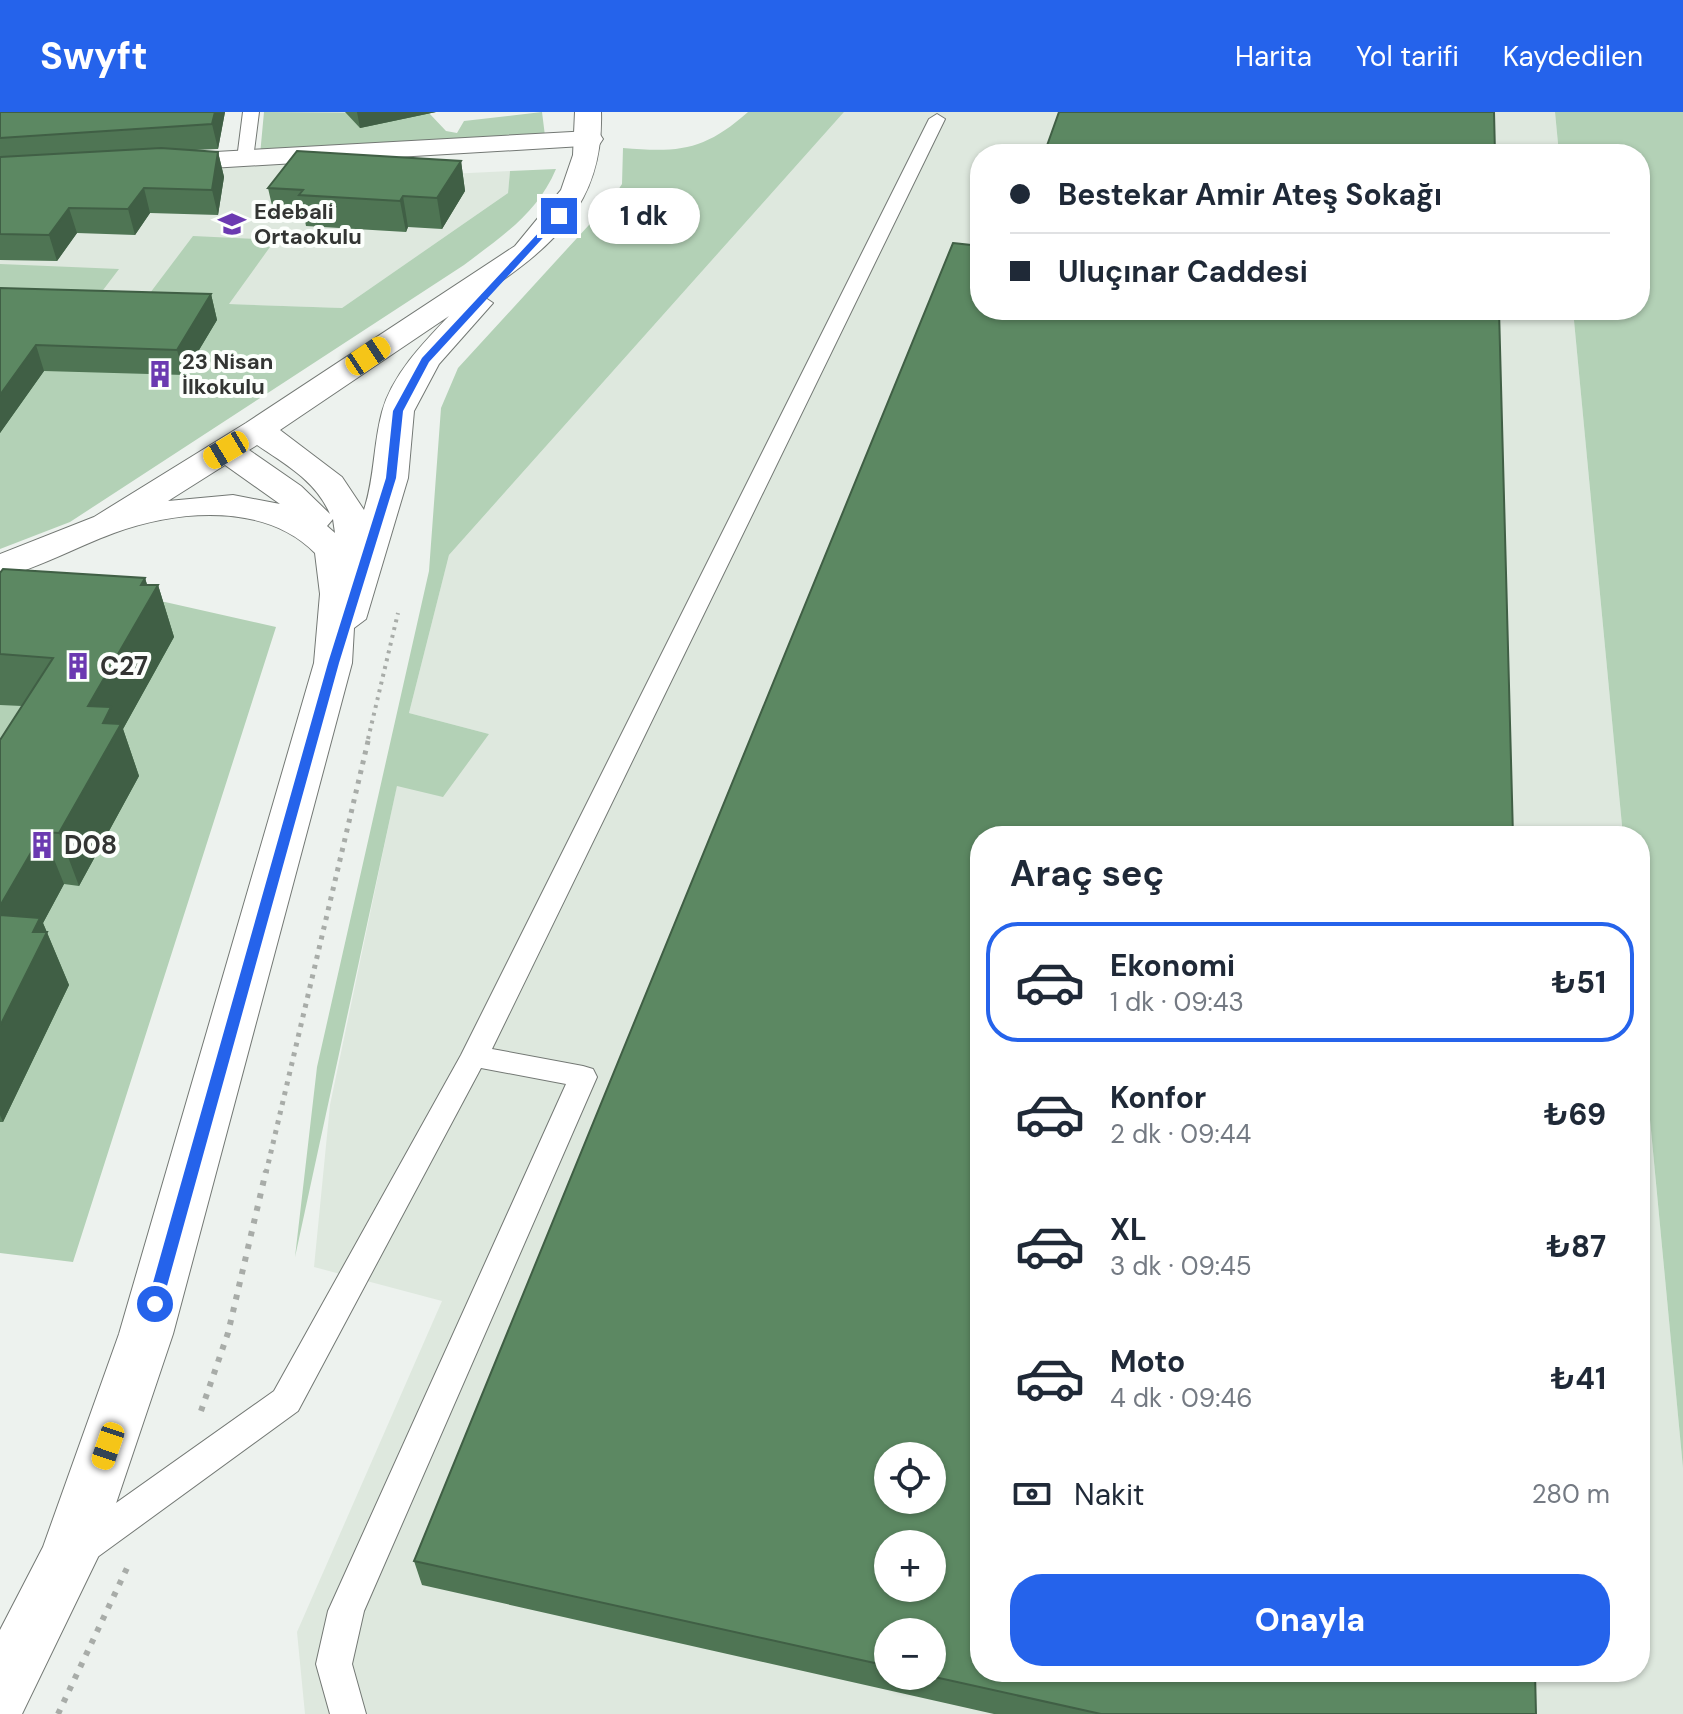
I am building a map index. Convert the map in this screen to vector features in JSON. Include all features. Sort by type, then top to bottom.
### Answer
[{"type":"main road","points":[[0,1693],[69,1557],[146,1334],[333,663],[391,478],[396,421],[408,388],[425,360],[573,195],[585,170],[589,126],[245,159],[138,165]]},
{"type":"main road","points":[[106,524],[258,430],[525,252]]},
{"type":"main road","points":[[258,430],[334,487],[344,501],[356,540],[353,602]]},
{"type":"main road","points":[[226,450],[310,511],[323,527],[333,551],[338,594],[333,663]]},
{"type":"main road","points":[[0,567],[106,524],[169,509],[224,507],[268,512],[305,526],[333,551]]},
{"type":"lane","points":[[245,159],[251,112]]},
{"type":"lane","points":[[69,1557],[286,1401],[474,1056],[937,119]]},
{"type":"lane","points":[[348,1714],[334,1664],[346,1611],[583,1077],[474,1056]]},
{"type":"path","points":[[198,1417],[211,1389],[228,1333],[400,605]]},
{"type":"path","points":[[58,1714],[131,1559]]},
{"type":"shaded area","points":[[844,112],[1555,112],[1558,144],[970,144],[970,320],[1574,320],[1622,826],[970,826],[970,1682],[1650,1682],[1650,1120],[1683,1468],[1683,1714],[305,1714],[297,1632],[442,1301],[314,1267],[330,1105],[397,785],[489,734],[409,713],[449,555]]},
{"type":"shaded area","name":"Edebali Ortaokulu","points":[[391,157],[388,177],[510,171],[508,193],[342,308],[0,296],[0,177]]},
{"type":"green space","points":[[264,112],[429,113],[446,131],[457,133],[464,121],[542,112],[545,136],[260,155]]},
{"type":"green space","points":[[748,112],[844,112],[449,555],[409,713],[489,734],[443,797],[397,786],[295,1257],[317,1067],[429,571],[441,408],[458,368],[610,202],[622,184],[623,148],[661,150],[691,146],[718,134]]},
{"type":"green space","points":[[1555,112],[1683,112],[1683,1468],[1650,1120],[1650,826],[1622,826],[1574,320],[1650,320],[1650,144],[1558,144]]},
{"type":"green space","points":[[556,169],[529,212],[464,265],[70,522],[0,549],[0,264],[119,269],[97,298],[144,301],[193,236],[275,240],[229,304],[342,308],[508,193],[510,171]]},
{"type":"green space","points":[[11,591],[165,602],[276,627],[73,1262],[0,1253],[0,594]]},
{"type":"building","points":[[0,112],[215,112],[212,124],[0,138]]},
{"type":"building","points":[[1059,112],[1494,112],[1495,144],[1048,144]]},
{"type":"building","points":[[161,148],[218,152],[212,190],[144,188],[128,209],[69,208],[49,235],[0,234],[0,157]]},
{"type":"building","points":[[297,151],[461,161],[437,198],[403,196],[400,201],[299,195],[303,190],[268,188]]},
{"type":"building","points":[[953,243],[970,245],[970,320],[1499,320],[1513,826],[970,826],[970,1682],[1535,1682],[1536,1714],[1101,1714],[946,1680],[946,1618],[874,1618],[874,1663],[414,1561]]},
{"type":"building","points":[[0,288],[211,294],[177,350],[36,345],[0,395]]},
{"type":"building","points":[[3,569],[145,578],[141,585],[158,585],[88,706],[111,707],[103,723],[121,724],[59,833],[43,832],[0,906],[0,740],[53,658],[0,654],[0,573]]},
{"type":"building","points":[[0,915],[40,918],[33,932],[47,932],[0,1026]]},
{"type":"place","name":"Edebali Ortaokulu","points":[[232,224]]},
{"type":"place","name":"23 Nisan İlkokulu","points":[[160,374]]},
{"type":"place","name":"C27","points":[[78,666]]},
{"type":"place","name":"D08","points":[[42,845]]},
{"type":"route","points":[[155,1304],[333,663],[391,478],[398,411],[425,360],[559,216]]}]
